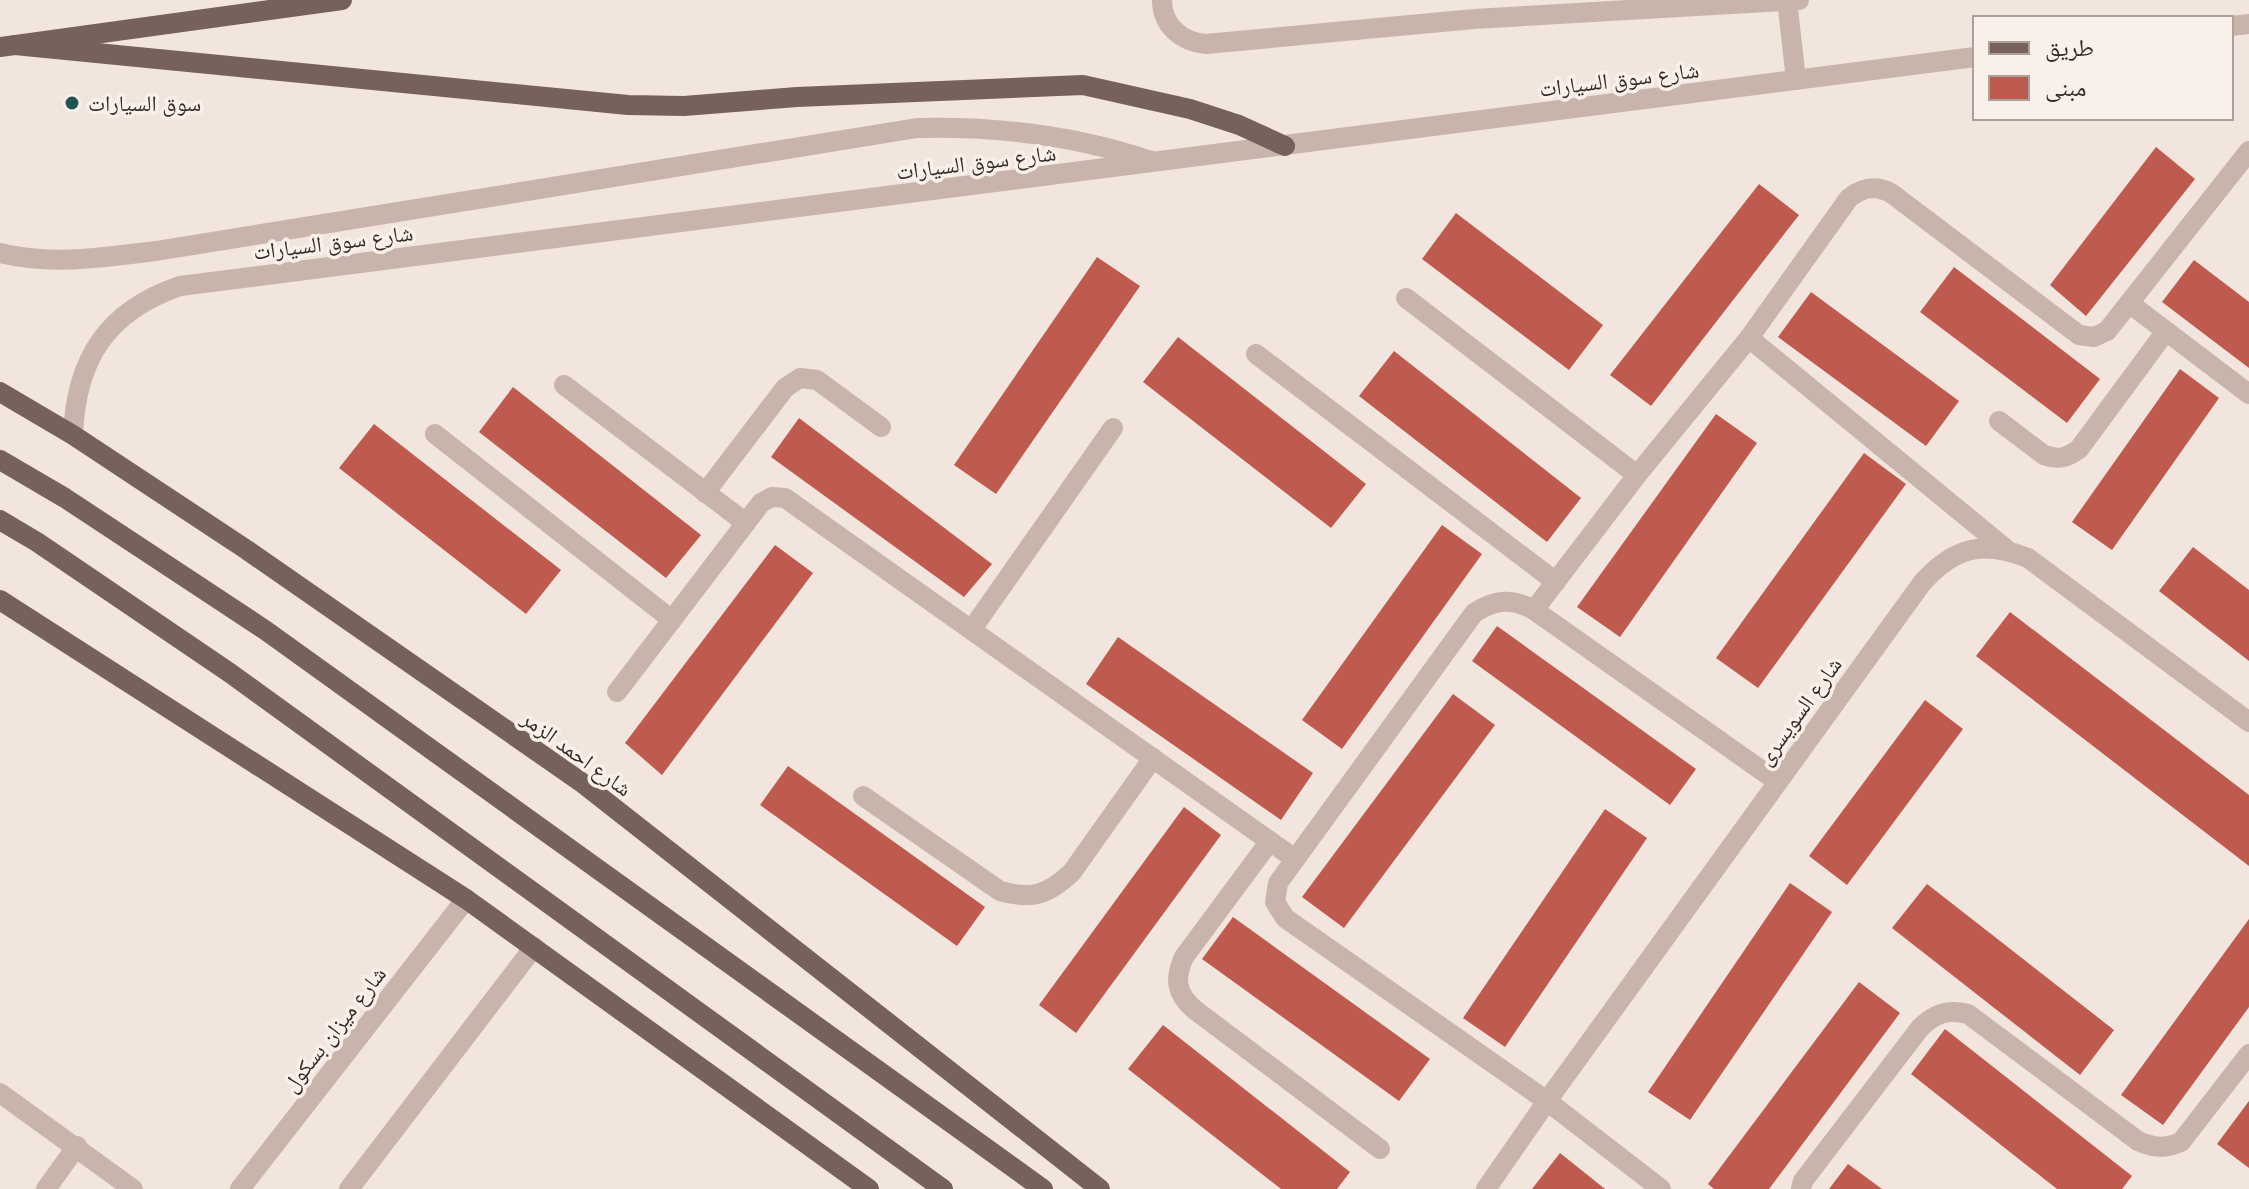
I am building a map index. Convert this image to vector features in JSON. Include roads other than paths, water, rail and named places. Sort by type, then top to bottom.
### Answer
[{"type":"main road","points":[[7,46],[342,0]]},
{"type":"main road","points":[[7,46],[628,105],[684,106],[797,97],[1083,85],[1190,109],[1239,125],[1285,146]]},
{"type":"main road","name":"شارع احمد الزمر","points":[[0,392],[73,435],[247,550],[581,782],[1100,1189]]},
{"type":"main road","points":[[0,460],[65,498],[265,630],[1043,1189]]},
{"type":"main road","points":[[0,520],[230,673],[943,1189]]},
{"type":"main road","points":[[0,600],[466,899],[869,1189]]},
{"type":"street","points":[[1162,0],[1172,29],[1194,43],[1206,44],[1472,10],[1799,0]]},
{"type":"street","points":[[1787,0],[1796,80]]},
{"type":"street","name":"شارع سوق السيارات","points":[[73,435],[78,387],[86,363],[99,342],[114,323],[134,307],[156,294],[180,286],[1973,57]]},
{"type":"street","points":[[0,253],[22,258],[70,261],[156,251],[917,128],[990,128],[1063,136],[1111,147],[1159,163]]},
{"type":"street","points":[[1534,610],[1637,475],[1749,338],[1849,198],[1865,189],[1891,193],[2079,335],[2087,337],[2101,335],[2129,303],[2249,151]]},
{"type":"street","points":[[1406,298],[1637,475]]},
{"type":"street","points":[[2129,303],[2249,394]]},
{"type":"street","points":[[1999,421],[2044,455],[2053,458],[2071,455],[2079,449],[2166,331]]},
{"type":"street","points":[[1749,338],[2006,549],[2028,558],[2249,722]]},
{"type":"street","points":[[1256,354],[1556,582]]},
{"type":"street","points":[[705,493],[785,388],[800,378],[817,380],[881,427]]},
{"type":"street","points":[[564,385],[746,523]]},
{"type":"street","points":[[972,629],[1113,428]]},
{"type":"street","points":[[435,434],[672,620]]},
{"type":"street","points":[[617,692],[766,499],[785,498],[1295,859]]},
{"type":"street","name":"شارع السويسرى","points":[[1486,1189],[1922,583],[1938,565],[1958,553],[1982,547],[2006,549]]},
{"type":"street","points":[[1661,1189],[1547,1101],[1285,918],[1275,902],[1275,892],[1295,859],[1474,613],[1488,604],[1503,601],[1520,603],[1534,610],[1778,782]]},
{"type":"street","points":[[863,796],[1000,891],[1019,897],[1039,895],[1057,887],[1072,872],[1153,758]]},
{"type":"street","points":[[1270,841],[1184,957],[1178,971],[1177,986],[1183,1000],[1195,1010],[1380,1149]]},
{"type":"street","name":"شارع ميزان بسكول","points":[[240,1189],[466,899]]},
{"type":"street","points":[[349,1189],[534,947]]},
{"type":"street","points":[[1801,1189],[1803,1181],[1920,1028],[1942,1013],[1955,1011],[1968,1014],[2138,1141],[2152,1147],[2166,1148],[2181,1142],[2249,1054]]},
{"type":"street","points":[[3,1101],[77,1146],[133,1189]]},
{"type":"street","points":[[46,1189],[77,1146]]},
{"type":"place","name":"سوق السيارات","points":[[72,103]]}]
